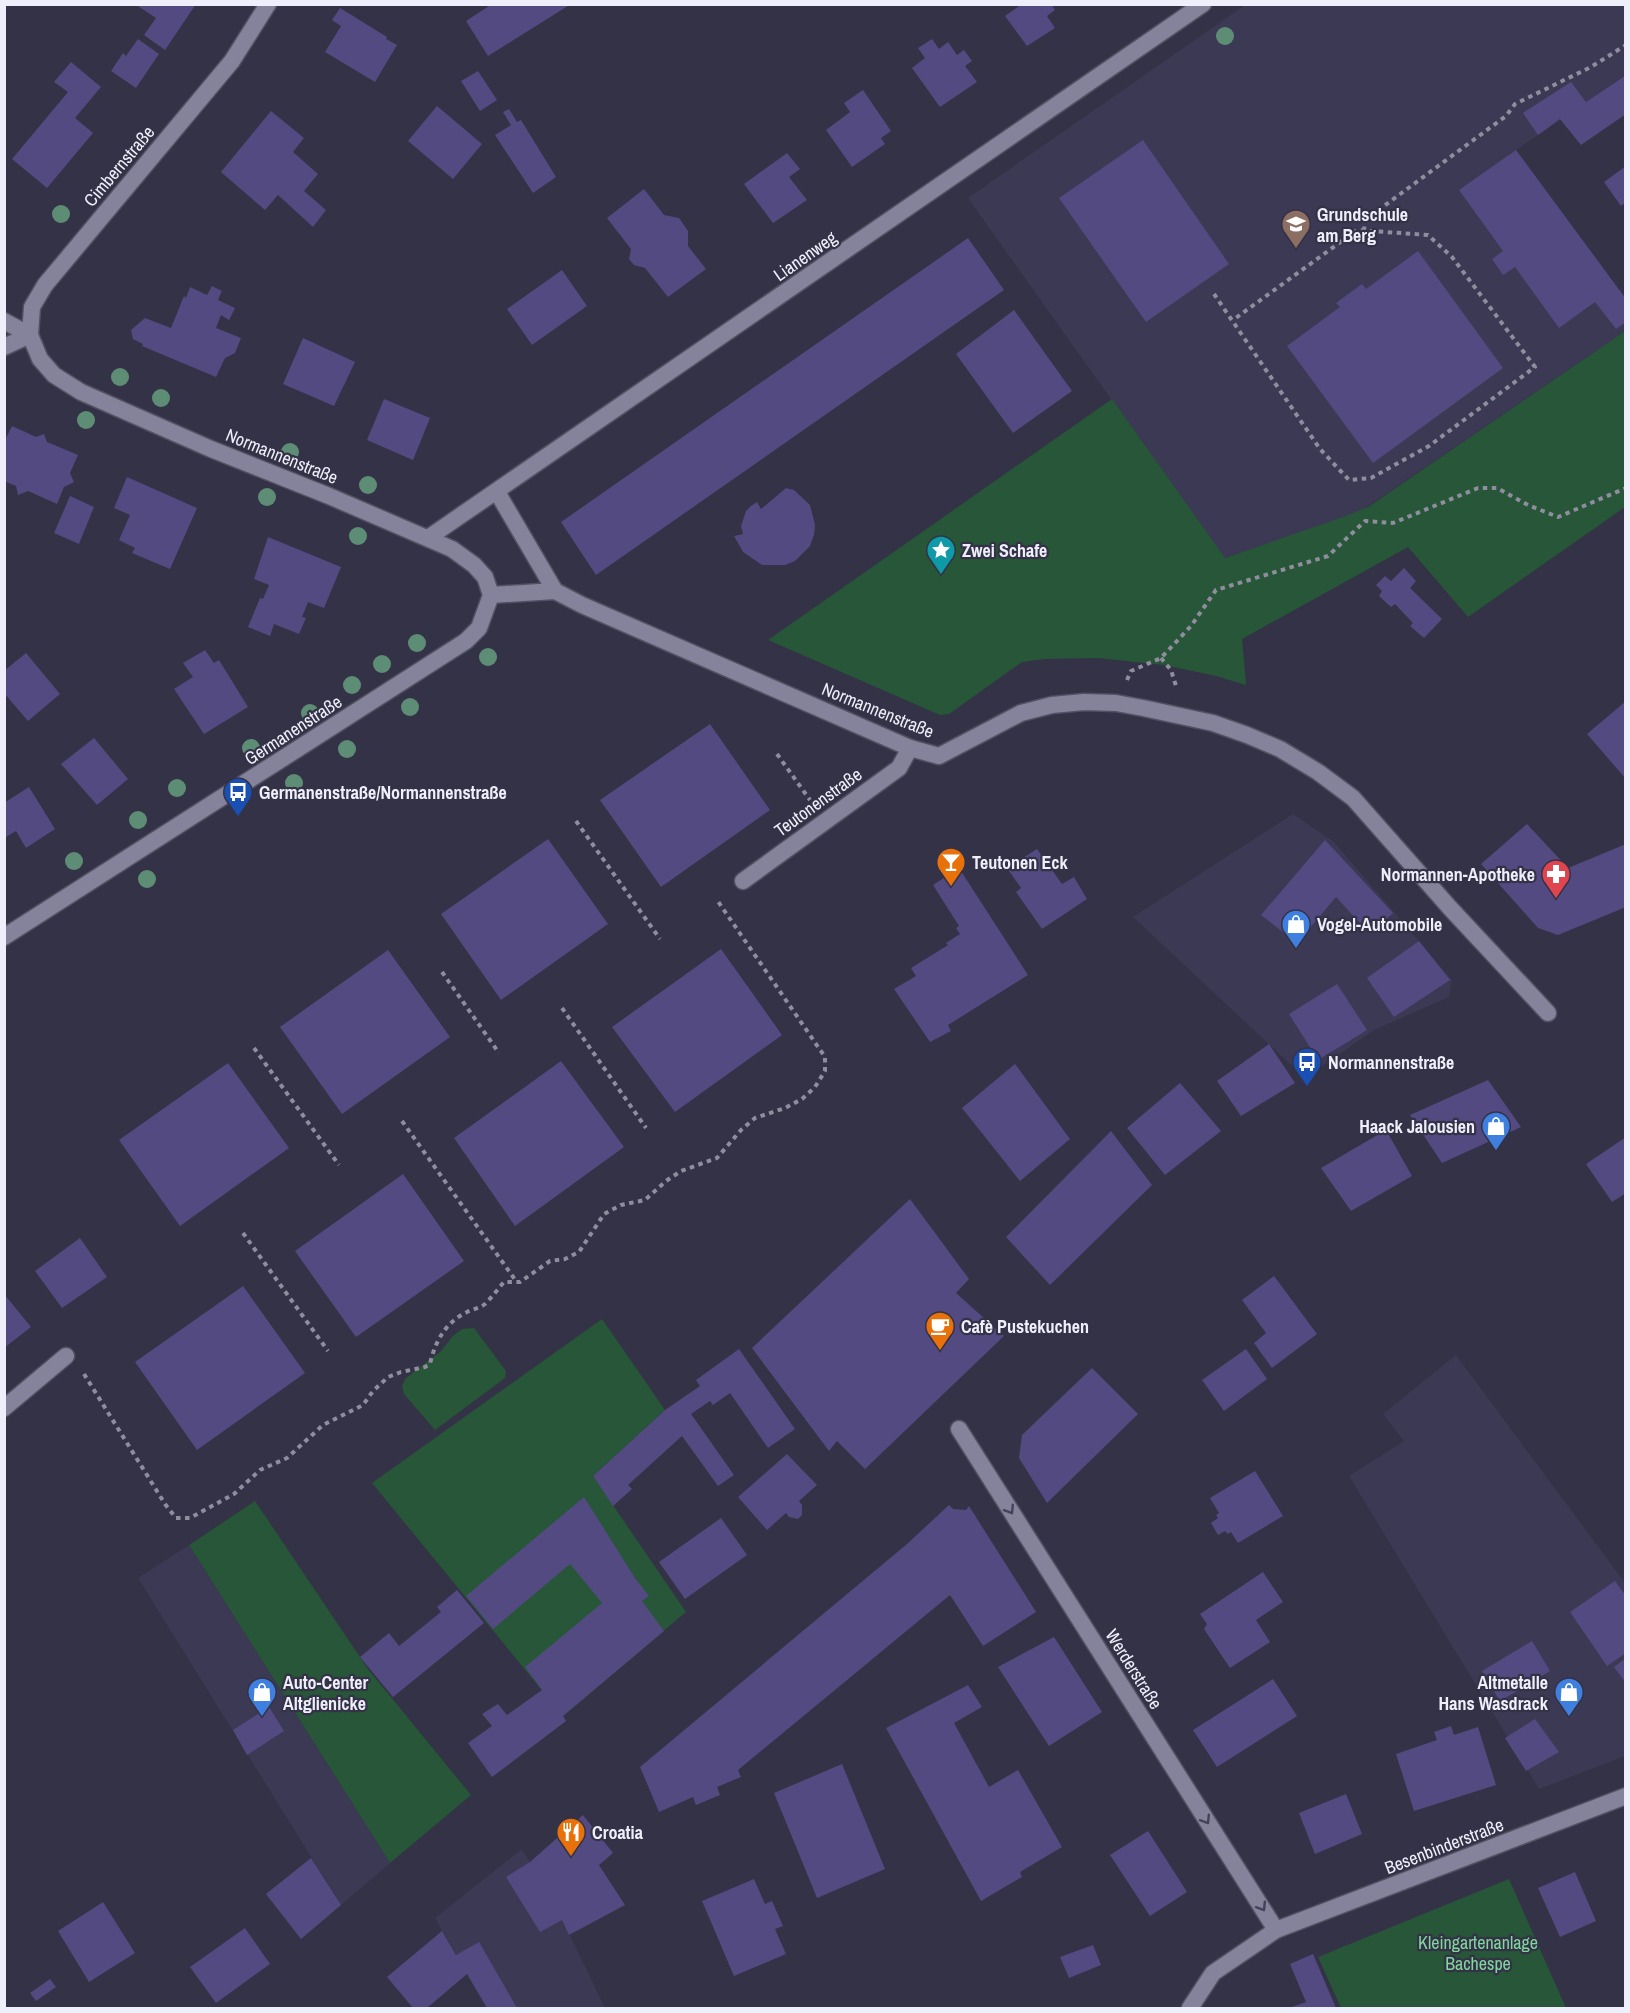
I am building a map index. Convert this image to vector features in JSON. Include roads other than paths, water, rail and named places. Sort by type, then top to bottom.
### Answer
[{"type":"street","name":"Cimbernstraße","points":[[30,334],[32,307],[45,285],[232,61],[268,4]]},
{"type":"street","name":"Lianenweg","points":[[428,538],[1203,4]]},
{"type":"street","points":[[4,321],[30,334]]},
{"type":"street","points":[[4,347],[30,334]]},
{"type":"street","name":"Normannenstraße","points":[[30,334],[39,358],[54,375],[81,393],[452,549],[474,565],[485,577],[491,595]]},
{"type":"street","points":[[491,595],[555,591],[497,492]]},
{"type":"street","name":"Normannenstraße","points":[[555,591],[582,605],[910,748],[939,756],[1021,713],[1052,705],[1084,702],[1116,703],[1213,723],[1280,749],[1318,772],[1353,798],[1450,908],[1548,1013]]},
{"type":"street","name":"Germanenstraße","points":[[4,937],[466,641],[479,628],[491,595]]},
{"type":"street","name":"Teutonenstraße","points":[[743,881],[899,768],[910,748]]},
{"type":"street","points":[[4,1408],[66,1356]]},
{"type":"street","name":"Werderstraße","points":[[959,1429],[1276,1930]]},
{"type":"street","name":"Besenbinderstraße","points":[[1190,2008],[1213,1973],[1276,1930],[1626,1796]]},
{"type":"place","name":"Grundschule am Berg","points":[[1296,250]]},
{"type":"place","name":"Zwei Schafe","points":[[941,576]]},
{"type":"place","name":"Germanenstraße/Normannenstraße","points":[[238,818]]},
{"type":"place","name":"Teutonen Eck","points":[[951,888]]},
{"type":"place","name":"Normannen-Apotheke","points":[[1556,900]]},
{"type":"place","name":"Vogel-Automobile","points":[[1296,950]]},
{"type":"place","name":"Normannenstraße","points":[[1307,1088]]},
{"type":"place","name":"Haack Jalousien","points":[[1496,1152]]},
{"type":"place","name":"Cafè Pustekuchen","points":[[940,1352]]},
{"type":"place","name":"Auto-Center Altglienicke","points":[[262,1718]]},
{"type":"place","name":"Altmetalle Hans Wasdrack","points":[[1569,1718]]},
{"type":"place","name":"Croatia","points":[[571,1858]]},
{"type":"park label","name":"Kleingartenanlage Bachespe","points":[[1478,1952]]}]
